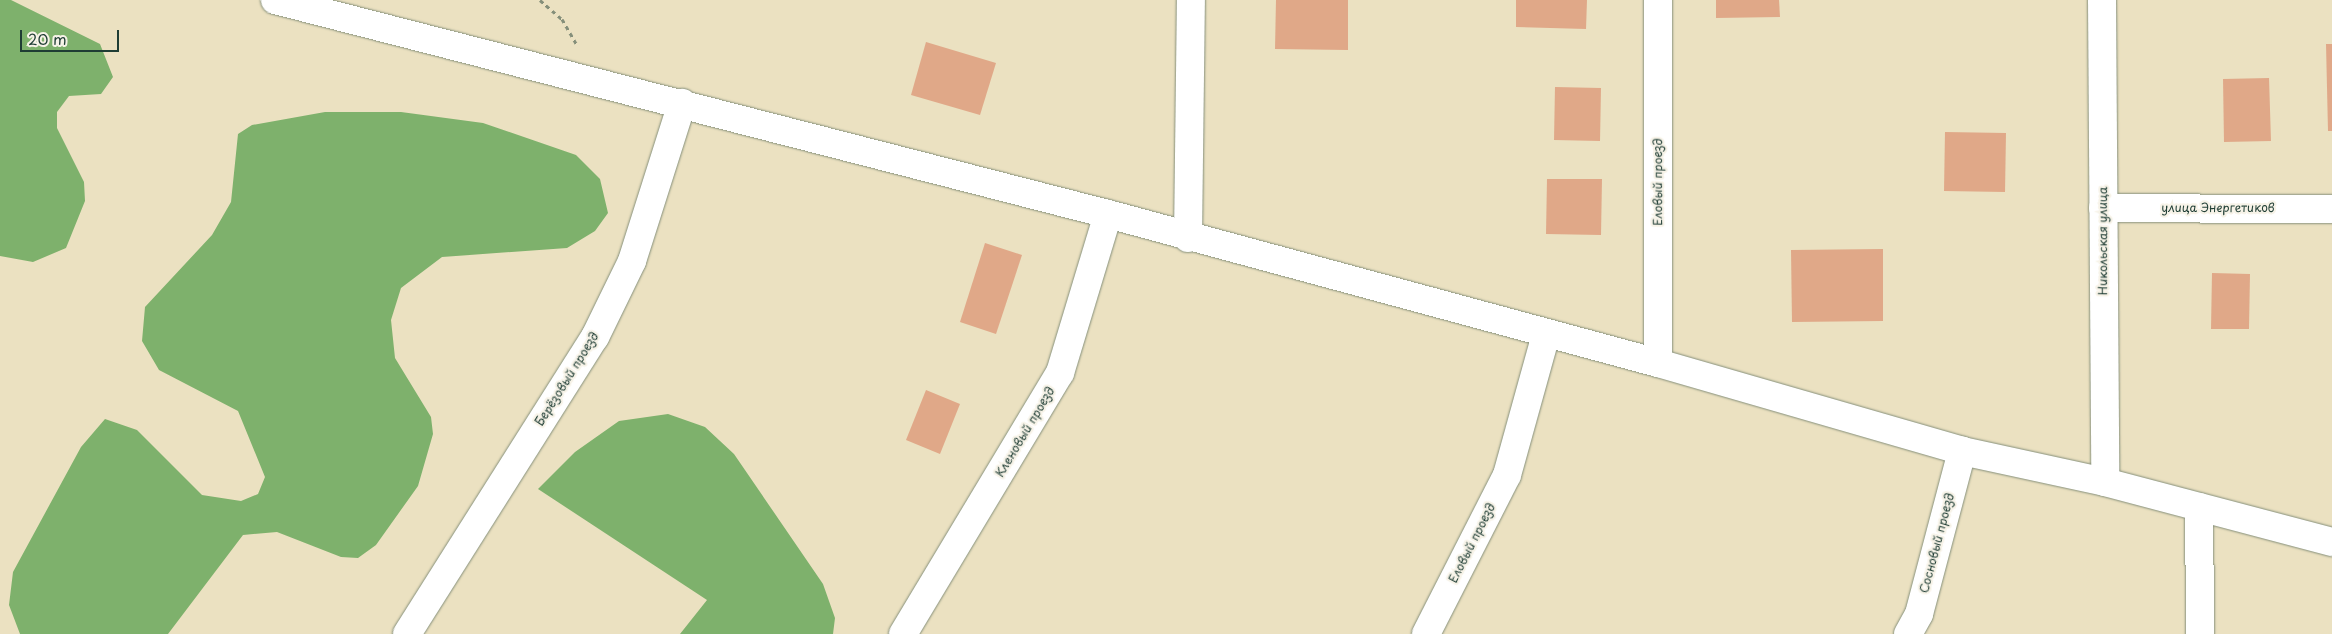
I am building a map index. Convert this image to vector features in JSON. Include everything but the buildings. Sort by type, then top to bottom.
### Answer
[{"type":"street","points":[[275,0],[682,102],[1108,214],[1188,238],[1658,363],[1962,451],[2105,482],[2332,542]]},
{"type":"street","points":[[1188,238],[1191,0]]},
{"type":"street","name":"Еловый проезд","points":[[1658,0],[1658,363]]},
{"type":"street","name":"Никольская улица","points":[[2102,0],[2105,482]]},
{"type":"street","name":"Берёзовый проезд","points":[[407,634],[595,337],[632,262],[682,102]]},
{"type":"street","name":"улица Энергетиков","points":[[2103,208],[2332,208]]},
{"type":"street","name":"Кленовый проезд","points":[[903,634],[1060,373],[1108,214]]},
{"type":"street","name":"Еловый проезд","points":[[1426,634],[1507,475],[1546,334]]},
{"type":"street","name":"Сосновый проезд","points":[[1908,634],[1918,614],[1962,451]]},
{"type":"street","points":[[2199,507],[2200,634]]},
{"type":"path","points":[[540,0],[562,19],[598,81]]},
{"type":"green space","points":[[0,0],[11,0],[100,44],[113,77],[101,94],[69,96],[57,112],[57,128],[84,182],[85,201],[66,248],[33,262],[0,256]]},
{"type":"green space","points":[[325,112],[401,112],[483,123],[576,155],[600,179],[608,213],[595,231],[567,248],[442,257],[401,288],[391,320],[395,358],[431,417],[433,434],[418,486],[376,545],[358,558],[341,557],[277,532],[243,535],[168,634],[20,634],[9,605],[13,572],[81,447],[105,419],[137,430],[202,495],[241,501],[258,494],[265,477],[238,411],[159,370],[142,341],[145,307],[212,235],[231,202],[238,134],[252,125]]},
{"type":"green space","points":[[668,414],[705,427],[734,454],[823,584],[835,618],[833,634],[680,634],[707,600],[538,489],[575,452],[619,421]]}]
